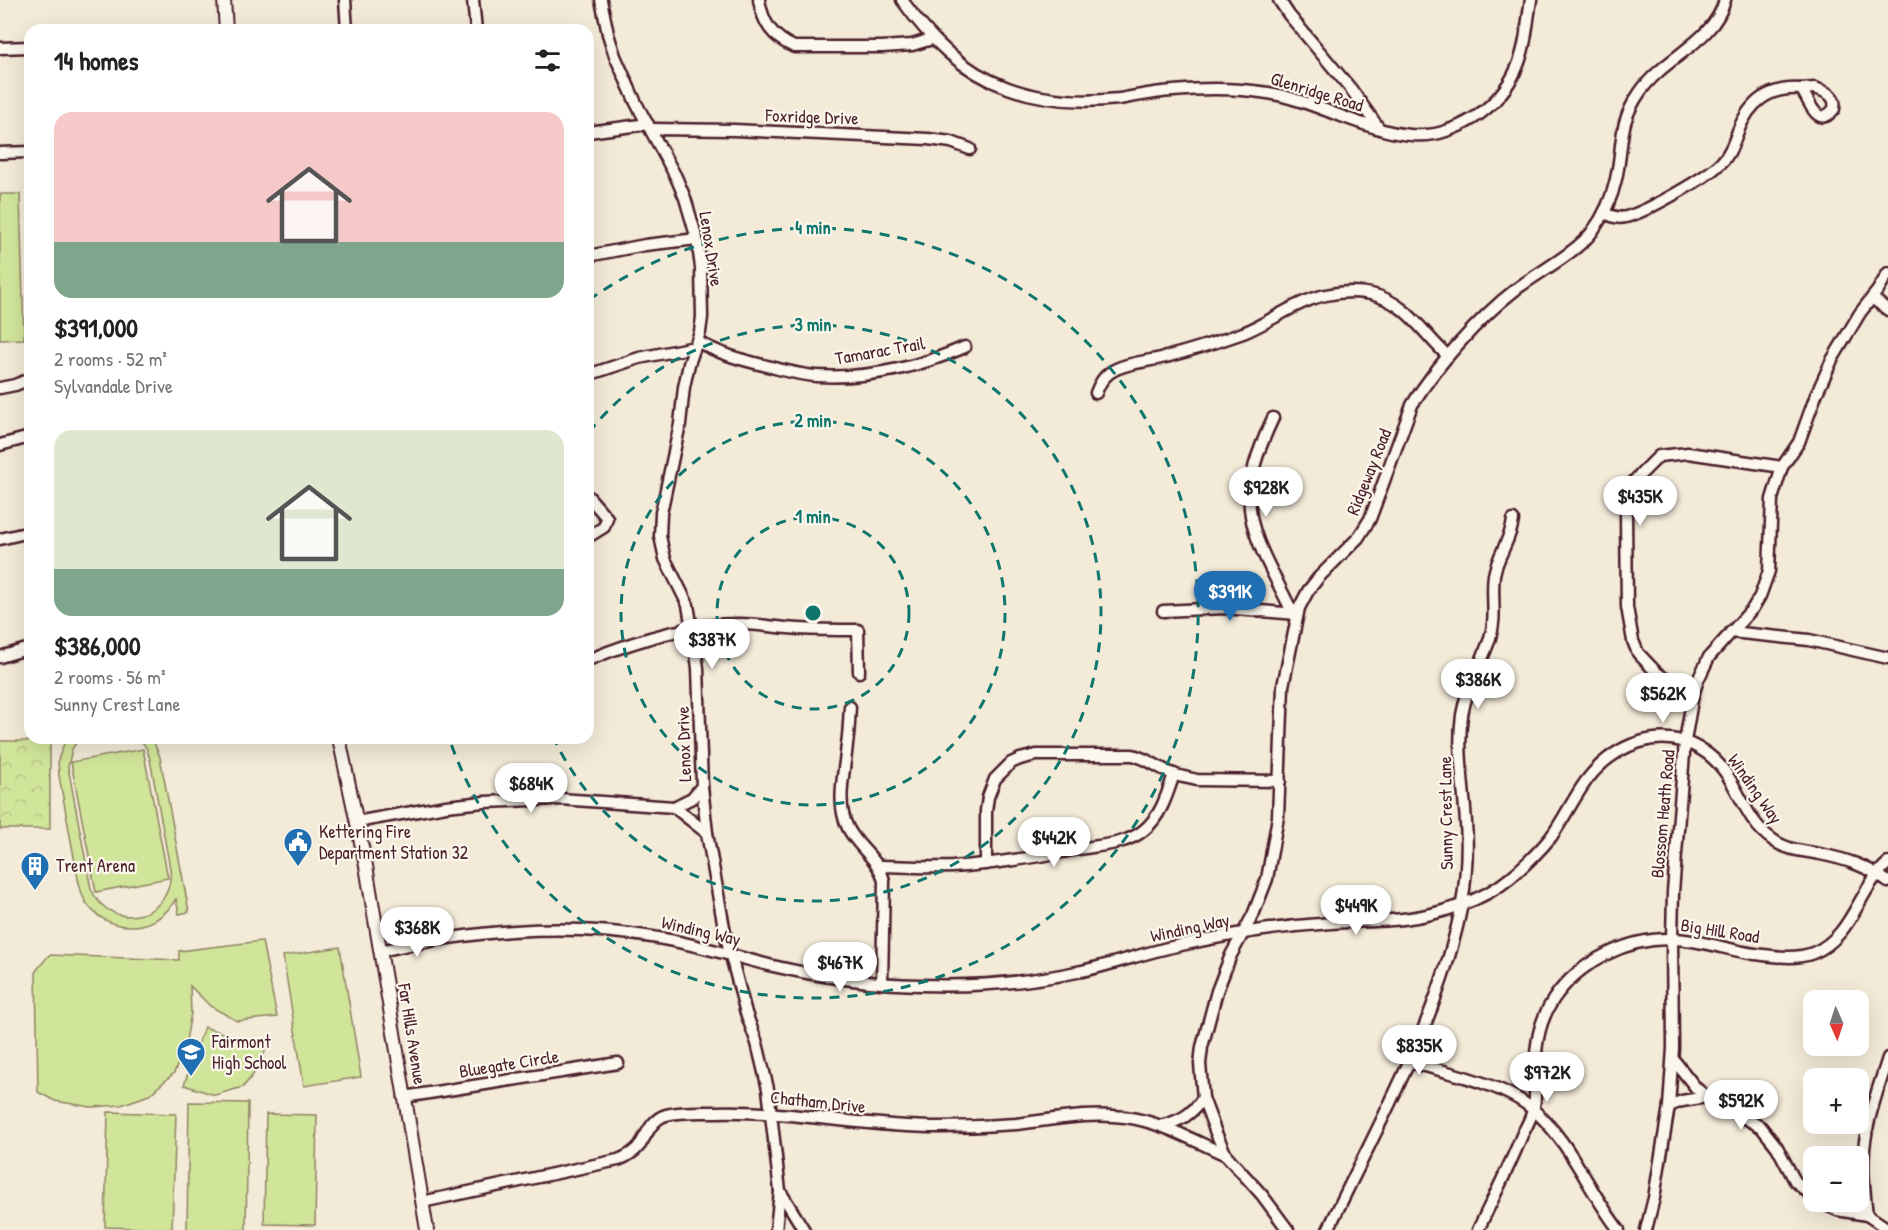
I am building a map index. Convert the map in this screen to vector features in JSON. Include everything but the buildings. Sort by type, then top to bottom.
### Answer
[{"type":"main road","points":[[224,0],[226,24]]},
{"type":"main road","name":"Far Hills Avenue","points":[[340,744],[380,951],[426,1230]]},
{"type":"street","points":[[345,0],[347,24]]},
{"type":"street","points":[[473,0],[475,24]]},
{"type":"street","name":"Lenox Drive","points":[[601,0],[608,34],[623,77],[681,188],[697,239],[703,312],[684,387],[680,424],[662,513],[660,536],[665,559],[688,605],[698,668],[702,786],[707,833],[731,954],[768,1089],[780,1191],[776,1230]]},
{"type":"street","points":[[759,0],[769,29],[783,42],[794,47],[912,45],[932,39]]},
{"type":"street","name":"Glenridge Road","points":[[902,0],[932,39],[953,57],[998,84],[1025,93],[1047,98],[1089,101],[1193,89],[1248,90],[1292,98],[1404,135],[1433,135],[1459,126],[1486,109],[1507,87],[1515,73],[1524,47],[1531,0]]},
{"type":"street","points":[[1279,0],[1351,89],[1377,127]]},
{"type":"street","name":"Ridgeway Road","points":[[1287,1230],[1262,1195],[1227,1155],[1206,1109],[1200,1064],[1204,1034],[1217,991],[1231,955],[1253,915],[1267,879],[1278,817],[1283,686],[1296,614],[1308,591],[1363,531],[1370,519],[1412,405],[1448,356],[1512,292],[1590,234],[1604,213],[1614,187],[1621,138],[1630,108],[1650,80],[1712,26],[1725,0]]},
{"type":"street","points":[[0,48],[24,47]]},
{"type":"street","points":[[1604,213],[1620,218],[1635,214],[1710,172],[1727,156],[1742,121],[1755,103],[1780,89],[1802,88]]},
{"type":"street","name":"Foxridge Drive","points":[[594,131],[649,126],[875,136],[951,142],[970,149]]},
{"type":"street","points":[[0,153],[24,152]]},
{"type":"street","points":[[594,255],[645,245],[697,239]]},
{"type":"street","name":"Blossom Heath Road","points":[[1646,1230],[1654,1198],[1669,1106],[1673,1059],[1673,892],[1685,741],[1693,695],[1708,657],[1753,608],[1766,583],[1770,556],[1772,499],[1782,467],[1799,442],[1832,360],[1860,313],[1888,273]]},
{"type":"street","points":[[1096,393],[1103,378],[1117,368],[1174,355],[1227,338],[1254,328],[1297,304],[1343,292],[1372,294],[1396,305],[1421,326],[1448,356]]},
{"type":"street","points":[[1872,298],[1888,310]]},
{"type":"street","points":[[594,373],[650,355],[696,344]]},
{"type":"street","name":"Tamarac Trail","points":[[696,344],[740,360],[801,374],[824,376],[857,375],[900,368],[932,360],[965,347]]},
{"type":"street","points":[[0,388],[24,381]]},
{"type":"street","points":[[1273,418],[1254,469],[1250,498],[1251,515],[1264,554],[1296,614]]},
{"type":"street","points":[[0,445],[24,439]]},
{"type":"street","points":[[1693,695],[1680,690],[1656,672],[1638,653],[1633,641],[1627,607],[1626,515],[1635,480],[1659,456],[1688,453],[1782,467]]},
{"type":"street","points":[[594,502],[608,520],[604,527],[594,533]]},
{"type":"street","name":"Sunny Crest Lane","points":[[1328,1230],[1410,1062],[1442,976],[1462,904],[1467,845],[1462,767],[1462,718],[1469,687],[1491,636],[1494,622],[1494,578],[1496,568],[1509,540],[1513,520]]},
{"type":"street","points":[[0,539],[24,533]]},
{"type":"street","points":[[1163,611],[1224,608],[1296,614]]},
{"type":"street","points":[[594,658],[643,640],[691,628],[737,624],[819,630],[858,630],[859,672]]},
{"type":"street","points":[[1731,632],[1809,640],[1888,658]]},
{"type":"street","points":[[0,657],[24,650]]},
{"type":"street","points":[[850,707],[841,795],[842,807],[844,820],[855,839],[879,866],[884,881],[882,983]]},
{"type":"street","name":"Winding Way","points":[[380,951],[475,934],[549,929],[615,932],[653,937],[806,973],[882,983],[966,986],[1041,979],[1120,962],[1182,945],[1242,934],[1322,923],[1434,915],[1506,882],[1550,838],[1584,783],[1605,761],[1630,745],[1642,741],[1670,739],[1685,741],[1701,749],[1720,765],[1741,795],[1754,821],[1770,839],[1789,848],[1850,861],[1888,882]]},
{"type":"street","points":[[986,864],[988,797],[995,779],[1003,770],[1020,759],[1036,755],[1057,754],[1133,755],[1174,774],[1197,780],[1280,781]]},
{"type":"street","points":[[879,866],[950,867],[986,864],[1022,860],[1122,842],[1146,828],[1160,811],[1174,774]]},
{"type":"street","points":[[357,822],[446,806],[513,800],[560,799],[674,807],[692,798],[702,786]]},
{"type":"street","points":[[674,807],[707,833]]},
{"type":"street","name":"Big Hill Road","points":[[1478,1230],[1505,1177],[1534,1110],[1537,1035],[1554,998],[1576,975],[1605,955],[1635,944],[1672,939],[1762,955],[1785,957],[1806,955],[1824,947],[1838,935],[1877,874],[1888,863]]},
{"type":"street","points":[[1867,1215],[1864,1182],[1865,1141],[1869,1119],[1888,1058]]},
{"type":"street","points":[[1673,1059],[1696,1088],[1707,1097],[1761,1127],[1777,1147],[1795,1181],[1803,1188]]},
{"type":"street","points":[[1410,1062],[1492,1087],[1534,1110],[1559,1138],[1619,1230]]},
{"type":"street","name":"Bluegate Circle","points":[[404,1097],[618,1063]]},
{"type":"street","points":[[1669,1106],[1682,1101],[1707,1097]]},
{"type":"street","points":[[1163,1125],[1182,1120],[1196,1108],[1203,1098]]},
{"type":"street","name":"Chatham Drive","points":[[422,1202],[618,1160],[634,1151],[655,1122],[667,1115],[771,1113],[893,1126],[970,1127],[1103,1116],[1144,1120],[1163,1125],[1227,1155]]},
{"type":"street","name":"Lenox Drive","points":[[780,1191],[804,1230]]},
{"type":"street","points":[[1850,1212],[1867,1215],[1888,1229]]},
{"type":"green space","points":[[0,194],[20,194],[24,339],[0,340]]},
{"type":"green space","points":[[0,741],[50,744],[50,829],[0,829]]},
{"type":"green space","points":[[64,744],[75,744],[68,767],[91,889],[100,903],[113,912],[126,916],[140,914],[153,909],[163,899],[169,885],[170,868],[150,759],[144,744],[155,744],[160,757],[189,912],[179,914],[176,899],[163,915],[151,922],[124,926],[111,923],[89,907],[78,879],[58,760]]},
{"type":"green space","points":[[143,749],[168,878],[96,892],[71,762]]},
{"type":"green space","points":[[262,941],[277,1017],[237,1021],[210,1006],[190,986],[191,1013],[185,1046],[174,1073],[149,1095],[121,1105],[91,1107],[55,1101],[38,1092],[36,971],[49,955],[179,960],[179,951]]},
{"type":"green space","points":[[340,947],[361,1077],[304,1086],[283,956]]},
{"type":"green space","points":[[204,1027],[266,1047],[261,1065],[243,1087],[215,1095],[184,1085]]},
{"type":"green space","points":[[189,1102],[248,1103],[246,1230],[187,1230]]},
{"type":"green space","points":[[108,1112],[176,1114],[172,1229],[105,1227]]},
{"type":"green space","points":[[266,1114],[317,1115],[315,1225],[264,1224]]},
{"type":"place","name":"Kettering Fire Department Station 32","points":[[298,868]]},
{"type":"place","name":"Trent Arena","points":[[35,892]]},
{"type":"place","name":"Fairmont High School","points":[[191,1078]]}]
